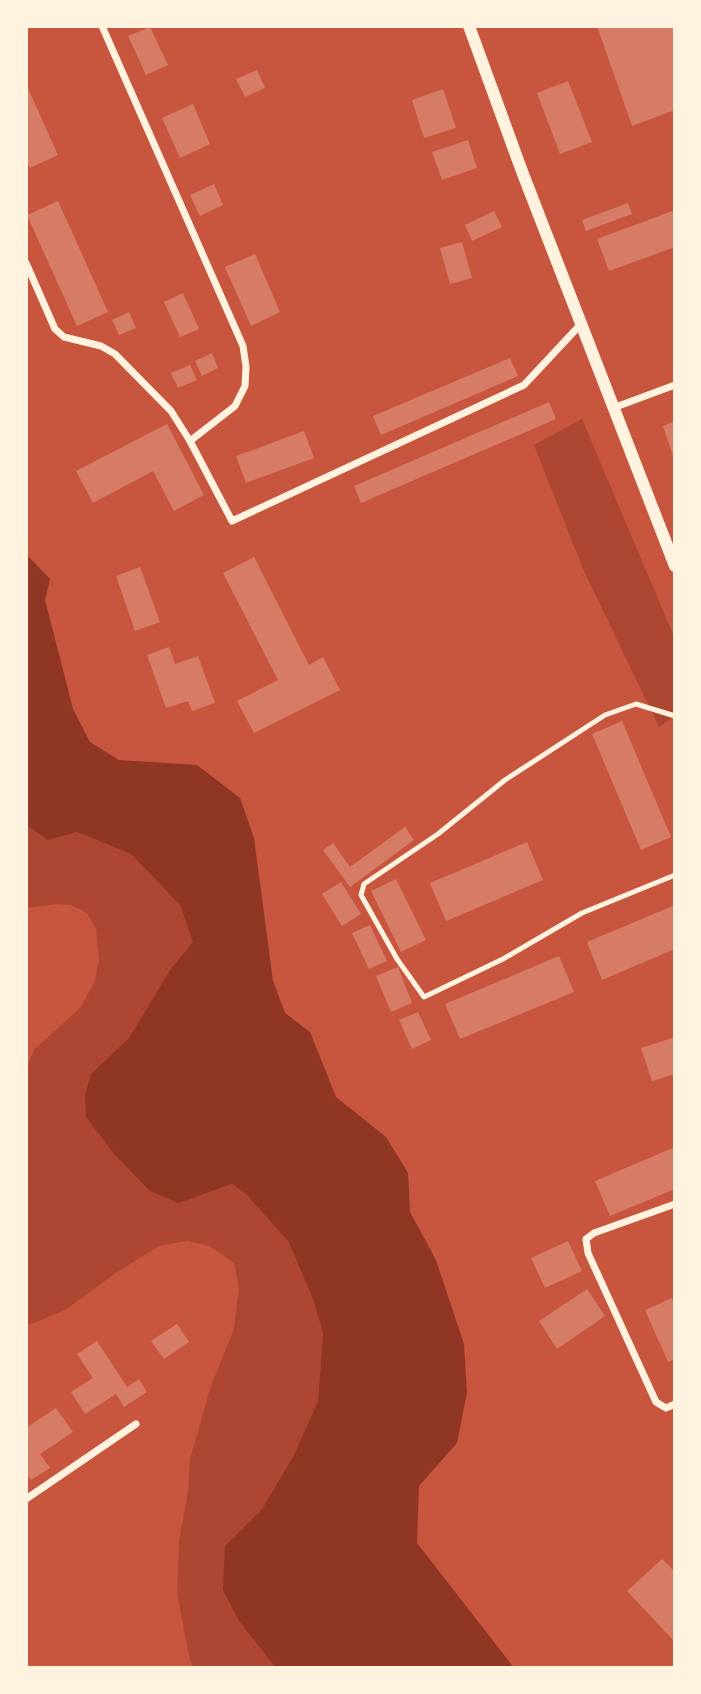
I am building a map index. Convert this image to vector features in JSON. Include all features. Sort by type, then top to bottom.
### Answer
[{"type":"street","points":[[102,26],[243,346],[245,386],[235,406],[190,441]]},
{"type":"street","points":[[469,26],[523,174],[675,566]]},
{"type":"street","points":[[26,263],[55,329],[64,337],[101,346],[116,354],[171,411],[232,521],[524,385],[581,324]]},
{"type":"street","points":[[613,408],[675,385]]},
{"type":"street","points":[[675,1204],[594,1233],[586,1239],[589,1253],[656,1402],[666,1408],[675,1404]]},
{"type":"street","points":[[26,1499],[136,1423]]},
{"type":"lane","points":[[675,716],[636,704],[605,715],[505,780],[438,834],[364,884],[361,895],[397,959],[424,997],[503,959],[582,913],[675,875]]},
{"type":"shaded area","points":[[582,419],[675,639],[675,716],[659,727],[583,569],[534,445]]},
{"type":"shaded area","points":[[26,554],[50,579],[45,600],[73,709],[90,742],[119,760],[197,765],[240,798],[254,838],[273,981],[285,1013],[310,1032],[336,1097],[386,1137],[408,1173],[410,1212],[436,1260],[464,1344],[467,1392],[457,1443],[419,1486],[417,1543],[514,1668],[276,1668],[239,1621],[223,1590],[225,1546],[262,1509],[294,1455],[318,1401],[323,1333],[313,1299],[288,1241],[245,1193],[232,1184],[179,1203],[150,1191],[115,1155],[86,1117],[85,1095],[91,1074],[129,1038],[170,970],[193,942],[180,905],[131,854],[77,832],[48,840],[26,825]]},
{"type":"shaded area","points":[[26,825],[48,840],[77,832],[131,854],[180,905],[193,942],[170,970],[129,1038],[91,1074],[179,1203],[233,1184],[245,1193],[288,1241],[313,1299],[323,1333],[318,1401],[294,1455],[262,1509],[225,1546],[239,1621],[276,1668],[194,1668],[190,1660],[177,1594],[179,1541],[188,1492],[190,1459],[211,1386],[234,1329],[239,1288],[234,1263],[210,1246],[187,1241],[159,1246],[117,1272],[65,1310],[26,1326],[26,1069],[34,1050],[81,1007],[95,981],[99,959],[96,929],[87,913],[71,905],[26,908]]},
{"type":"building","points":[[597,26],[675,26],[675,110],[632,126]]},
{"type":"building","points":[[150,27],[168,65],[146,75],[128,36]]},
{"type":"building","points":[[257,70],[265,88],[245,97],[236,79]]},
{"type":"building","points":[[568,81],[592,142],[560,154],[537,93]]},
{"type":"building","points":[[26,84],[58,155],[30,168],[26,160]]},
{"type":"building","points":[[443,89],[456,128],[424,138],[412,100]]},
{"type":"building","points":[[193,104],[210,144],[180,158],[162,118]]},
{"type":"building","points":[[468,140],[477,168],[442,180],[432,152]]},
{"type":"building","points":[[214,184],[223,205],[200,216],[190,195]]},
{"type":"building","points":[[58,201],[108,312],[77,326],[27,215]]},
{"type":"building","points":[[628,203],[632,214],[586,231],[582,220]]},
{"type":"building","points":[[675,210],[675,247],[609,271],[597,239]]},
{"type":"building","points":[[494,211],[502,227],[472,241],[465,225]]},
{"type":"building","points":[[462,242],[472,278],[450,284],[440,248]]},
{"type":"building","points":[[255,254],[280,312],[251,326],[225,267]]},
{"type":"building","points":[[183,293],[199,329],[180,337],[164,302]]},
{"type":"building","points":[[129,312],[136,328],[119,335],[112,320]]},
{"type":"building","points":[[212,353],[218,368],[202,376],[195,361]]},
{"type":"building","points":[[510,358],[518,376],[381,435],[373,416]]},
{"type":"building","points":[[190,365],[197,380],[178,388],[171,373]]},
{"type":"building","points":[[549,402],[556,419],[361,503],[354,486]]},
{"type":"building","points":[[675,421],[675,459],[674,459],[663,426]]},
{"type":"building","points":[[167,424],[204,495],[174,511],[153,471],[93,503],[76,471]]},
{"type":"building","points":[[304,431],[314,458],[246,483],[236,456]]},
{"type":"building","points":[[254,557],[309,665],[323,657],[340,690],[254,733],[237,701],[278,680],[223,573]]},
{"type":"building","points":[[140,567],[160,622],[135,631],[116,576]]},
{"type":"building","points":[[169,647],[175,664],[198,656],[215,703],[192,711],[188,701],[166,708],[147,655]]},
{"type":"building","points":[[622,721],[671,837],[641,850],[592,734]]},
{"type":"building","points":[[405,827],[414,840],[350,887],[323,850],[333,843],[350,867]]},
{"type":"building","points":[[527,842],[543,880],[446,921],[430,883]]},
{"type":"building","points":[[396,879],[426,940],[401,952],[371,891]]},
{"type":"building","points":[[341,882],[361,914],[342,926],[322,894]]},
{"type":"building","points":[[675,905],[675,949],[602,980],[587,942]]},
{"type":"building","points":[[370,925],[387,961],[369,969],[352,933]]},
{"type":"building","points":[[559,956],[574,992],[460,1039],[445,1004]]},
{"type":"building","points":[[398,967],[412,1003],[391,1012],[376,976]]},
{"type":"building","points":[[418,1012],[431,1040],[412,1049],[399,1020]]},
{"type":"building","points":[[675,1037],[675,1074],[652,1081],[641,1048]]},
{"type":"building","points":[[675,1147],[675,1189],[610,1216],[595,1181]]},
{"type":"building","points":[[568,1241],[582,1271],[545,1288],[531,1258]]},
{"type":"building","points":[[587,1289],[605,1316],[557,1349],[539,1321]]},
{"type":"building","points":[[672,1298],[675,1305],[675,1359],[668,1362],[645,1310]]},
{"type":"building","points":[[177,1324],[189,1342],[164,1359],[151,1341]]},
{"type":"building","points":[[97,1341],[127,1387],[139,1379],[147,1392],[124,1407],[116,1394],[85,1414],[71,1392],[93,1378],[77,1354]]},
{"type":"building","points":[[56,1408],[73,1432],[40,1454],[50,1468],[31,1480],[26,1473],[26,1428]]},
{"type":"building","points":[[662,1559],[675,1572],[675,1642],[627,1591]]}]
